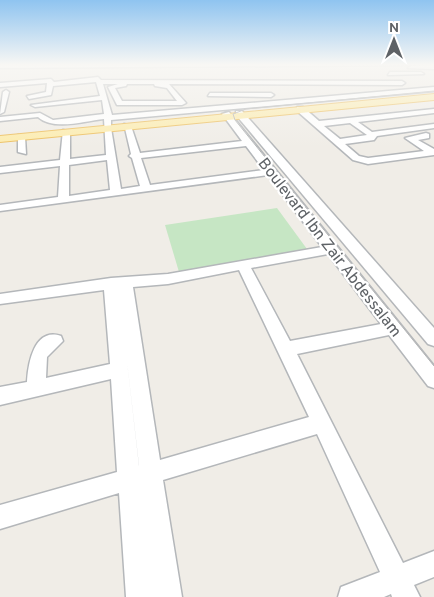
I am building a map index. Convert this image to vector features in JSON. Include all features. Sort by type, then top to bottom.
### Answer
[{"type":"main road","points":[[233,113],[294,96],[343,106],[368,99],[402,100],[434,96]]},
{"type":"main road","points":[[0,139],[66,132],[108,118],[127,126],[189,113],[233,113],[434,96]]},
{"type":"street","points":[[1,107],[8,92]]},
{"type":"street","points":[[27,92],[29,97],[27,116]]},
{"type":"street","points":[[48,95],[51,92]]},
{"type":"street","points":[[102,92],[108,118],[110,157],[116,192]]},
{"type":"street","points":[[114,92],[118,102],[132,103]]},
{"type":"street","points":[[125,92],[132,103]]},
{"type":"street","points":[[135,92],[139,94],[151,94],[154,92]]},
{"type":"street","points":[[139,94],[151,94],[154,92]]},
{"type":"street","points":[[174,92],[182,103]]},
{"type":"street","points":[[174,92],[182,103]]},
{"type":"street","points":[[209,108],[210,92]]},
{"type":"street","points":[[219,92],[228,95],[294,96],[304,92]]},
{"type":"street","points":[[244,92],[318,100],[368,99],[404,92]]},
{"type":"street","points":[[313,92],[318,100]]},
{"type":"street","points":[[356,92],[388,116]]},
{"type":"street","points":[[132,103],[139,94]]},
{"type":"street","points":[[29,97],[48,95],[52,97],[76,98]]},
{"type":"street","points":[[28,106],[103,95]]},
{"type":"street","points":[[40,115],[47,121],[53,122],[189,113],[209,108],[233,113],[228,95]]},
{"type":"street","points":[[294,96],[316,124],[353,157],[362,160],[433,152]]},
{"type":"street","points":[[76,98],[80,119]]},
{"type":"street","points":[[402,100],[427,111],[434,117]]},
{"type":"street","points":[[182,103],[191,103],[189,113]]},
{"type":"street","points":[[343,106],[362,119]]},
{"type":"street","points":[[316,124],[427,111]]},
{"type":"street","points":[[0,119],[64,112]]},
{"type":"street","name":"Boulevard Ibn Zair Abdessalam","points":[[233,113],[248,143],[434,380]]},
{"type":"street","name":"Boulevard Ibn Zair Abdessalam","points":[[233,113],[434,339]]},
{"type":"street","points":[[350,120],[372,134],[434,126]]},
{"type":"street","points":[[127,126],[134,156],[146,188]]},
{"type":"street","points":[[398,130],[433,152]]},
{"type":"street","points":[[62,200],[66,132]]},
{"type":"street","points":[[337,142],[370,138],[374,136],[372,134]]},
{"type":"street","points":[[409,138],[434,135]]},
{"type":"street","points":[[21,137],[23,152]]},
{"type":"street","points":[[134,156],[248,143]]},
{"type":"street","points":[[0,170],[110,157]]},
{"type":"street","points":[[0,208],[270,172]]},
{"type":"street","points":[[0,299],[118,282],[168,278],[331,250]]},
{"type":"street","points":[[242,265],[286,349],[402,588]]},
{"type":"street","points":[[118,282],[118,370],[140,597]]},
{"type":"street","points":[[118,282],[150,474],[168,597]]},
{"type":"street","points":[[286,349],[392,328]]},
{"type":"street","points":[[36,388],[39,353],[43,347],[55,341]]},
{"type":"street","points":[[0,396],[118,370]]},
{"type":"street","points":[[0,517],[322,424]]},
{"type":"street","points":[[351,597],[402,588],[434,564]]},
{"type":"green space","points":[[277,208],[307,249],[179,272],[165,225]]},
{"type":"tram line","points":[[425,92],[246,109],[233,114],[235,120],[434,366]]}]
